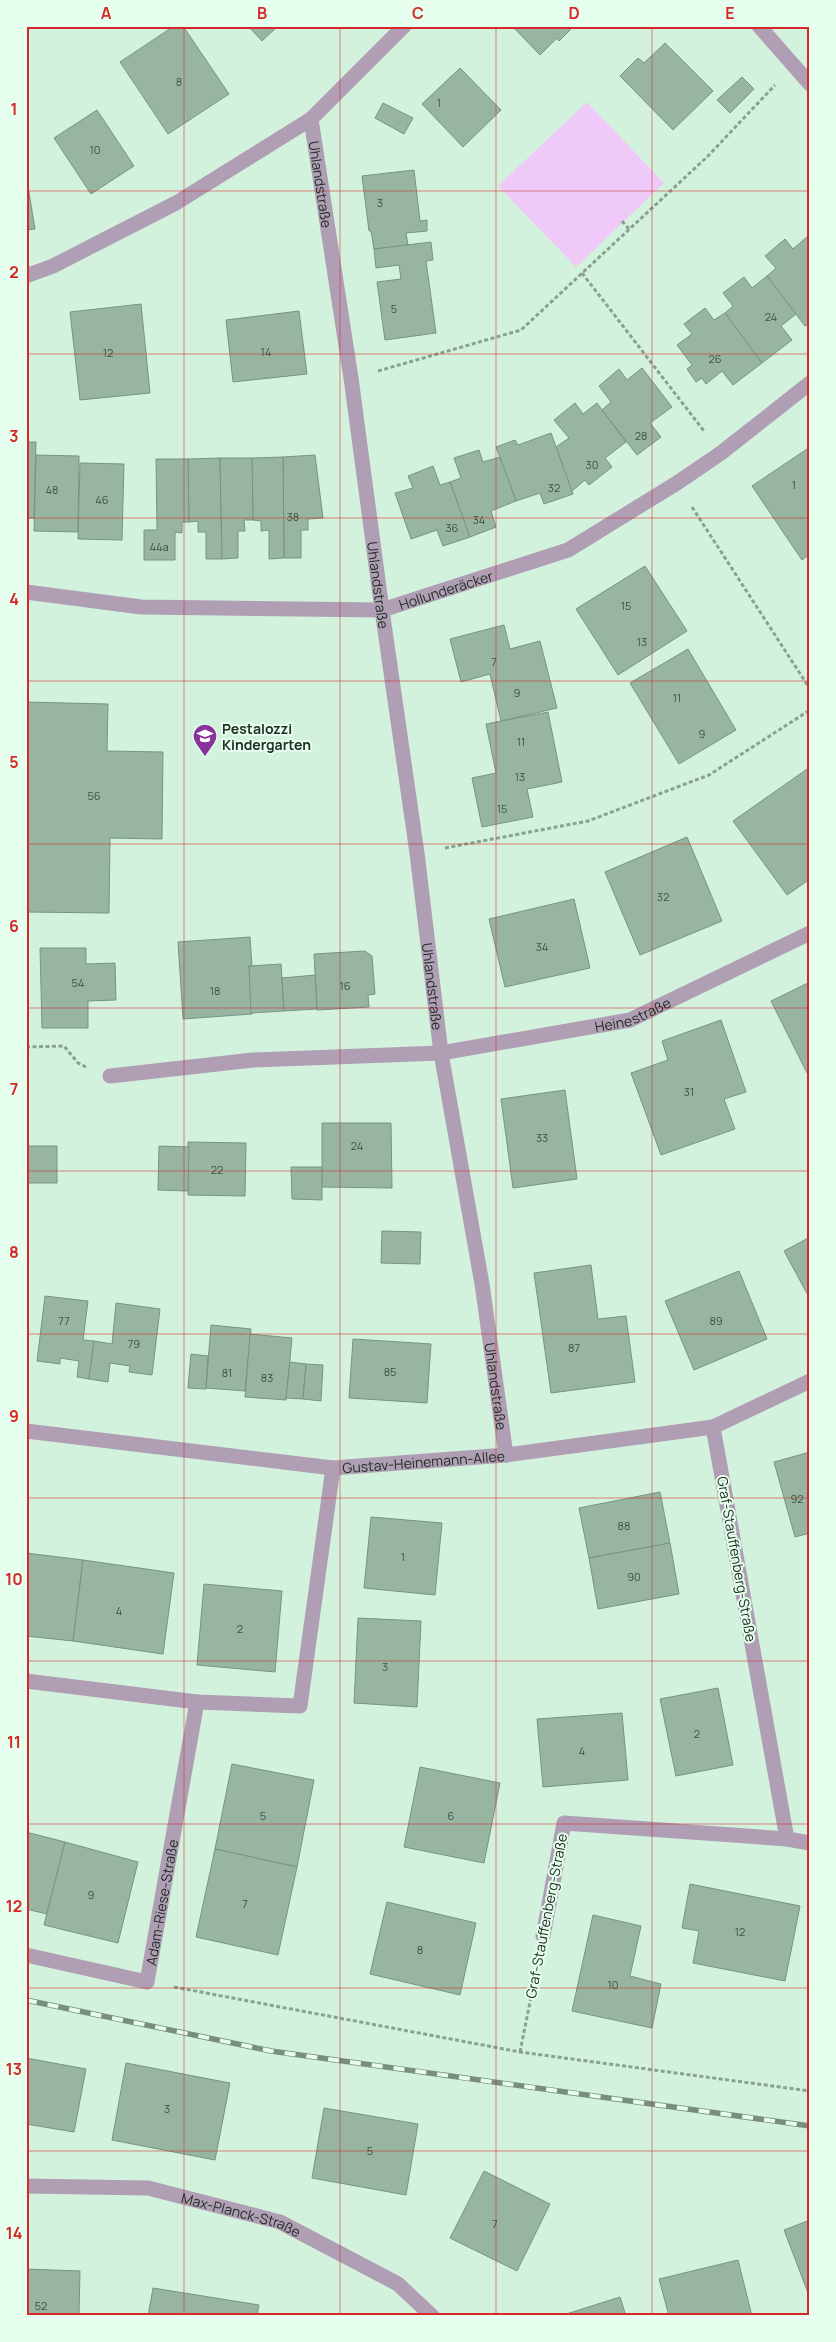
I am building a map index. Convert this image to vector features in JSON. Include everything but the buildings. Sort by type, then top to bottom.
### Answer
[{"type":"street","name":"Uhlandstraße","points":[[26,276],[53,266],[176,203],[311,118],[404,26]]},
{"type":"street","points":[[759,26],[810,84]]},
{"type":"street","name":"Uhlandstraße","points":[[311,118],[351,378],[417,853],[441,1054],[482,1284],[506,1455]]},
{"type":"street","name":"Hollunderäcker","points":[[26,592],[141,607],[382,610],[568,550],[677,483],[721,453],[810,383]]},
{"type":"street","name":"Heinestraße","points":[[441,1054],[630,1020],[810,933]]},
{"type":"street","points":[[110,1076],[252,1060],[441,1054]]},
{"type":"street","name":"Gustav-Heinemann-Allee","points":[[26,1431],[333,1468],[506,1455],[713,1427],[810,1381]]},
{"type":"street","name":"Graf-Stauffenberg-Straße","points":[[713,1427],[787,1839]]},
{"type":"street","points":[[26,1681],[197,1702],[300,1706],[333,1468]]},
{"type":"street","name":"Adam-Riese-Straße","points":[[26,1955],[147,1982],[197,1702]]},
{"type":"street","name":"Graf-Stauffenberg-Straße","points":[[543,1936],[564,1823],[787,1839],[810,1843]]},
{"type":"street","name":"Max-Planck-Straße","points":[[26,2186],[148,2188],[280,2222],[398,2284],[432,2316]]},
{"type":"path","points":[[351,378],[521,330],[708,156],[794,66]]},
{"type":"path","points":[[622,221],[629,229]]},
{"type":"path","points":[[582,273],[721,453]]},
{"type":"path","points":[[677,483],[810,689]]},
{"type":"path","points":[[417,853],[588,822],[709,775],[810,710]]},
{"type":"path","points":[[26,1046],[64,1046],[78,1064],[110,1076]]},
{"type":"path","name":"Graf-Stauffenberg-Straße","points":[[520,2052],[543,1936]]},
{"type":"path","points":[[147,1982],[520,2052],[810,2091]]},
{"type":"shaded area","points":[[587,102],[664,183],[576,267],[498,186]]},
{"type":"railway","points":[[26,2000],[271,2051],[810,2126]]},
{"type":"place","name":"Pestalozzi Kindergarten","points":[[205,757]]}]
